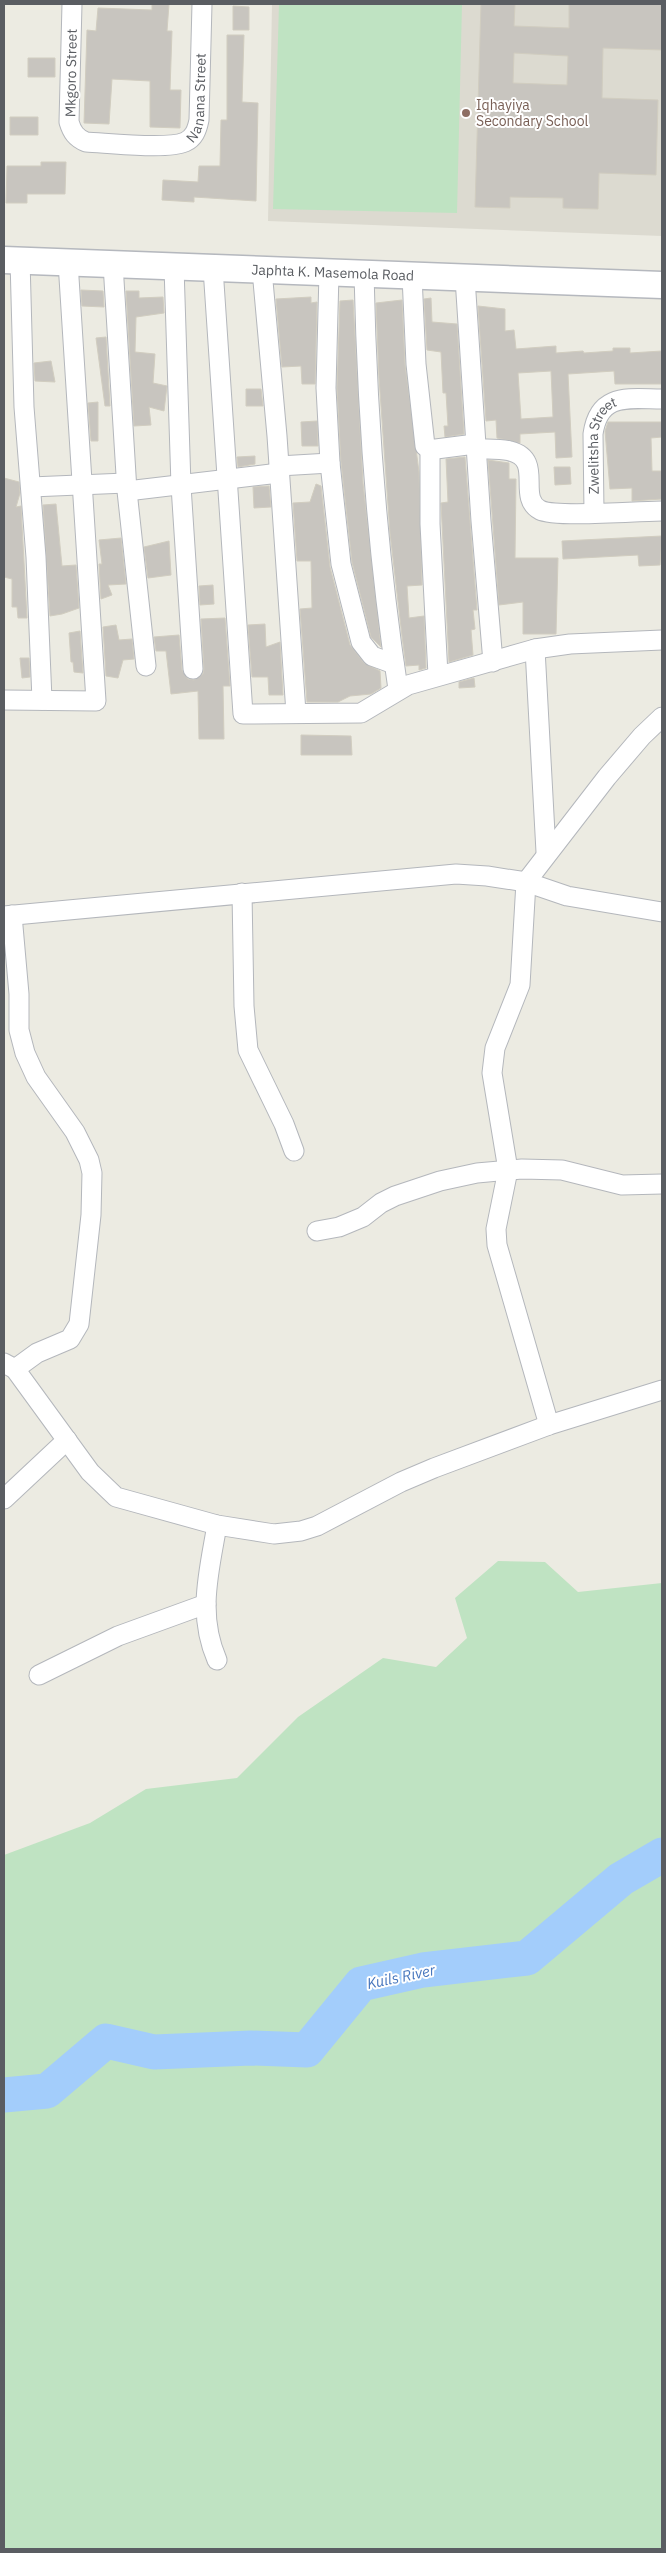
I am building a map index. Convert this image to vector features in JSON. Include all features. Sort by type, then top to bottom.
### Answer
[{"type":"main road","name":"Japhta K. Masemola Road","points":[[12,260],[662,285]]},
{"type":"street","name":"Mkgoro Street","points":[[72,4],[69,122],[72,132],[79,139]]},
{"type":"street","name":"Nanana Street","points":[[79,139],[86,142],[174,145],[189,139],[197,132],[199,120],[202,4]]},
{"type":"street","points":[[12,260],[31,487],[42,700]]},
{"type":"street","points":[[4,700],[96,701],[68,262]]},
{"type":"street","points":[[113,264],[126,487],[146,666]]},
{"type":"street","points":[[174,266],[181,486],[193,669]]},
{"type":"street","points":[[214,268],[243,714],[361,712],[383,701],[398,689],[438,675],[535,650],[570,644],[662,640]]},
{"type":"street","points":[[262,270],[279,469],[296,713]]},
{"type":"street","points":[[329,273],[326,353],[330,463],[341,564],[358,634],[367,651],[378,659],[394,664]]},
{"type":"street","points":[[364,274],[366,370],[373,482],[398,689]]},
{"type":"street","points":[[412,276],[416,364],[425,446],[430,449],[475,447],[508,450],[523,457],[528,464],[530,491],[534,505],[541,510],[559,514],[662,511]]},
{"type":"street","points":[[465,278],[475,447],[493,662]]},
{"type":"street","name":"Zwelitsha Street","points":[[594,512],[593,434],[594,422],[600,412],[613,401],[662,399]]},
{"type":"street","points":[[430,449],[430,524],[438,675]]},
{"type":"street","points":[[31,487],[181,486],[227,480],[279,469],[330,463]]},
{"type":"street","points":[[535,650],[546,852]]},
{"type":"street","points":[[549,1425],[497,1245],[496,1229],[508,1170],[492,1073],[495,1048],[520,985],[526,882],[546,852],[630,750],[662,717]]},
{"type":"street","points":[[662,912],[567,896],[526,882],[487,876],[456,874],[8,916],[19,994],[19,1030],[25,1052],[36,1077],[75,1132],[90,1160],[92,1173],[91,1215],[79,1324],[70,1339],[10,1366],[90,1472],[116,1497],[217,1525],[274,1534],[301,1531],[342,1514],[401,1482],[549,1425],[662,1390]]},
{"type":"street","points":[[242,893],[244,1006],[248,1050],[284,1124],[294,1151]]},
{"type":"street","points":[[317,1231],[353,1222],[395,1196],[440,1181],[476,1173],[508,1170],[562,1170],[586,1174],[622,1185],[662,1184]]},
{"type":"street","points":[[4,1498],[67,1440]]},
{"type":"street","points":[[216,1660],[206,1630],[206,1604],[217,1525]]},
{"type":"street","points":[[39,1675],[118,1636],[206,1604]]},
{"type":"shaded area","name":"Iqhayiya Secondary School","points":[[272,4],[662,4],[662,236],[268,221]]},
{"type":"green space","points":[[279,4],[462,4],[457,213],[273,209]]},
{"type":"green space","points":[[498,1561],[545,1562],[578,1592],[662,1583],[662,2549],[4,2549],[4,1855],[90,1823],[146,1789],[237,1778],[298,1717],[383,1658],[436,1667],[467,1638],[455,1598]]},
{"type":"building","points":[[152,4],[169,4],[167,31],[172,31],[170,90],[181,90],[180,128],[150,127],[150,81],[112,79],[109,124],[84,123],[87,30],[96,31],[98,8],[152,10]]},
{"type":"building","points":[[481,4],[515,4],[514,26],[569,28],[569,4],[662,4],[662,50],[603,48],[602,98],[658,100],[656,175],[599,173],[598,209],[563,208],[563,198],[510,197],[510,208],[475,207]],"holes":[[[514,53],[568,56],[567,85],[513,83]]]},
{"type":"building","points":[[233,6],[249,7],[249,30],[233,30]]},
{"type":"building","points":[[227,35],[244,35],[242,102],[258,103],[256,201],[194,197],[194,202],[162,200],[163,180],[198,182],[199,166],[220,166],[221,120],[227,120]]},
{"type":"building","points":[[28,58],[55,58],[55,77],[28,77]]},
{"type":"building","points":[[10,117],[38,117],[38,135],[10,135]]},
{"type":"building","points":[[41,162],[66,162],[65,194],[27,194],[27,203],[6,203],[7,166],[41,166]]},
{"type":"building","points":[[81,290],[103,291],[104,307],[82,306]]},
{"type":"building","points":[[126,291],[139,291],[139,298],[163,297],[164,313],[136,317],[135,352],[155,354],[153,383],[167,386],[164,411],[149,407],[151,425],[134,426]]},
{"type":"building","points":[[311,297],[311,303],[317,302],[315,384],[302,384],[301,366],[282,367],[276,299]]},
{"type":"building","points":[[431,298],[432,322],[457,324],[464,434],[445,437],[444,426],[448,426],[446,393],[443,393],[441,352],[427,350],[424,299]]},
{"type":"building","points":[[353,300],[363,483],[381,647],[371,637],[352,562],[341,462],[337,388],[340,301]]},
{"type":"building","points":[[402,300],[405,365],[419,472],[422,585],[407,586],[409,618],[424,616],[426,668],[419,670],[419,665],[406,666],[390,533],[379,378],[376,303]]},
{"type":"building","points":[[478,306],[505,309],[505,331],[514,330],[516,349],[556,346],[556,353],[613,351],[613,348],[630,348],[630,353],[662,351],[662,384],[615,384],[614,371],[568,374],[572,457],[556,458],[555,432],[520,434],[520,443],[497,438],[496,420],[486,421]],"holes":[[[551,371],[553,417],[521,419],[518,373]]]},
{"type":"building","points":[[106,337],[110,406],[105,406],[96,338]]},
{"type":"building","points":[[51,361],[55,382],[35,381],[34,363]]},
{"type":"building","points":[[246,389],[261,389],[263,406],[246,406]]},
{"type":"building","points":[[98,402],[98,441],[91,441],[88,403]]},
{"type":"building","points":[[317,421],[318,446],[302,446],[301,422]]},
{"type":"building","points":[[608,422],[662,422],[662,437],[651,438],[652,471],[662,471],[662,499],[632,501],[632,488],[610,489],[605,431]]},
{"type":"building","points":[[255,456],[255,464],[238,467],[237,457]]},
{"type":"building","points":[[465,457],[477,610],[473,610],[475,629],[471,630],[473,655],[449,662],[441,503],[448,502],[446,459]]},
{"type":"building","points":[[488,460],[509,463],[509,479],[516,479],[515,558],[558,558],[556,634],[523,634],[523,602],[499,605]]},
{"type":"building","points":[[554,467],[570,467],[571,484],[555,485]]},
{"type":"building","points":[[4,478],[19,482],[20,493],[16,507],[21,506],[27,618],[18,618],[17,607],[12,607],[12,579],[4,577]]},
{"type":"building","points":[[316,484],[321,486],[330,567],[350,645],[364,663],[380,671],[381,688],[371,694],[350,696],[338,702],[307,702],[300,609],[312,608],[311,561],[297,561],[293,503],[310,502]]},
{"type":"building","points":[[269,486],[271,507],[254,508],[253,487]]},
{"type":"building","points":[[56,504],[62,566],[76,565],[79,608],[50,616],[43,505]]},
{"type":"building","points":[[662,536],[660,565],[639,566],[638,555],[563,559],[562,541]]},
{"type":"building","points":[[121,538],[126,584],[108,585],[112,595],[101,599],[99,564],[102,564],[99,540]]},
{"type":"building","points":[[169,541],[171,575],[148,578],[144,547]]},
{"type":"building","points":[[213,585],[214,604],[200,605],[199,586]]},
{"type":"building","points":[[225,618],[230,686],[223,686],[224,739],[199,739],[198,691],[171,694],[166,651],[156,651],[154,637],[179,635],[182,670],[188,679],[194,680],[203,674],[204,669],[201,619]]},
{"type":"building","points":[[265,624],[266,647],[280,642],[283,695],[269,695],[268,677],[252,677],[248,625]]},
{"type":"building","points":[[116,625],[119,640],[132,639],[134,659],[123,660],[118,678],[106,676],[103,627]]},
{"type":"building","points":[[80,631],[83,673],[74,672],[73,662],[71,662],[69,633]]},
{"type":"building","points":[[20,658],[29,658],[30,677],[22,678]]},
{"type":"building","points":[[474,678],[475,687],[459,688],[459,682]]},
{"type":"building","points":[[301,735],[351,736],[352,755],[301,755]]},
{"type":"waterway","name":"Kuils River","points":[[4,2095],[47,2091],[106,2041],[154,2052],[251,2048],[307,2050],[361,1984],[423,1970],[527,1958],[621,1879],[662,1855]]},
{"type":"place","name":"Iqhayiya Secondary School","points":[[466,113]]}]
